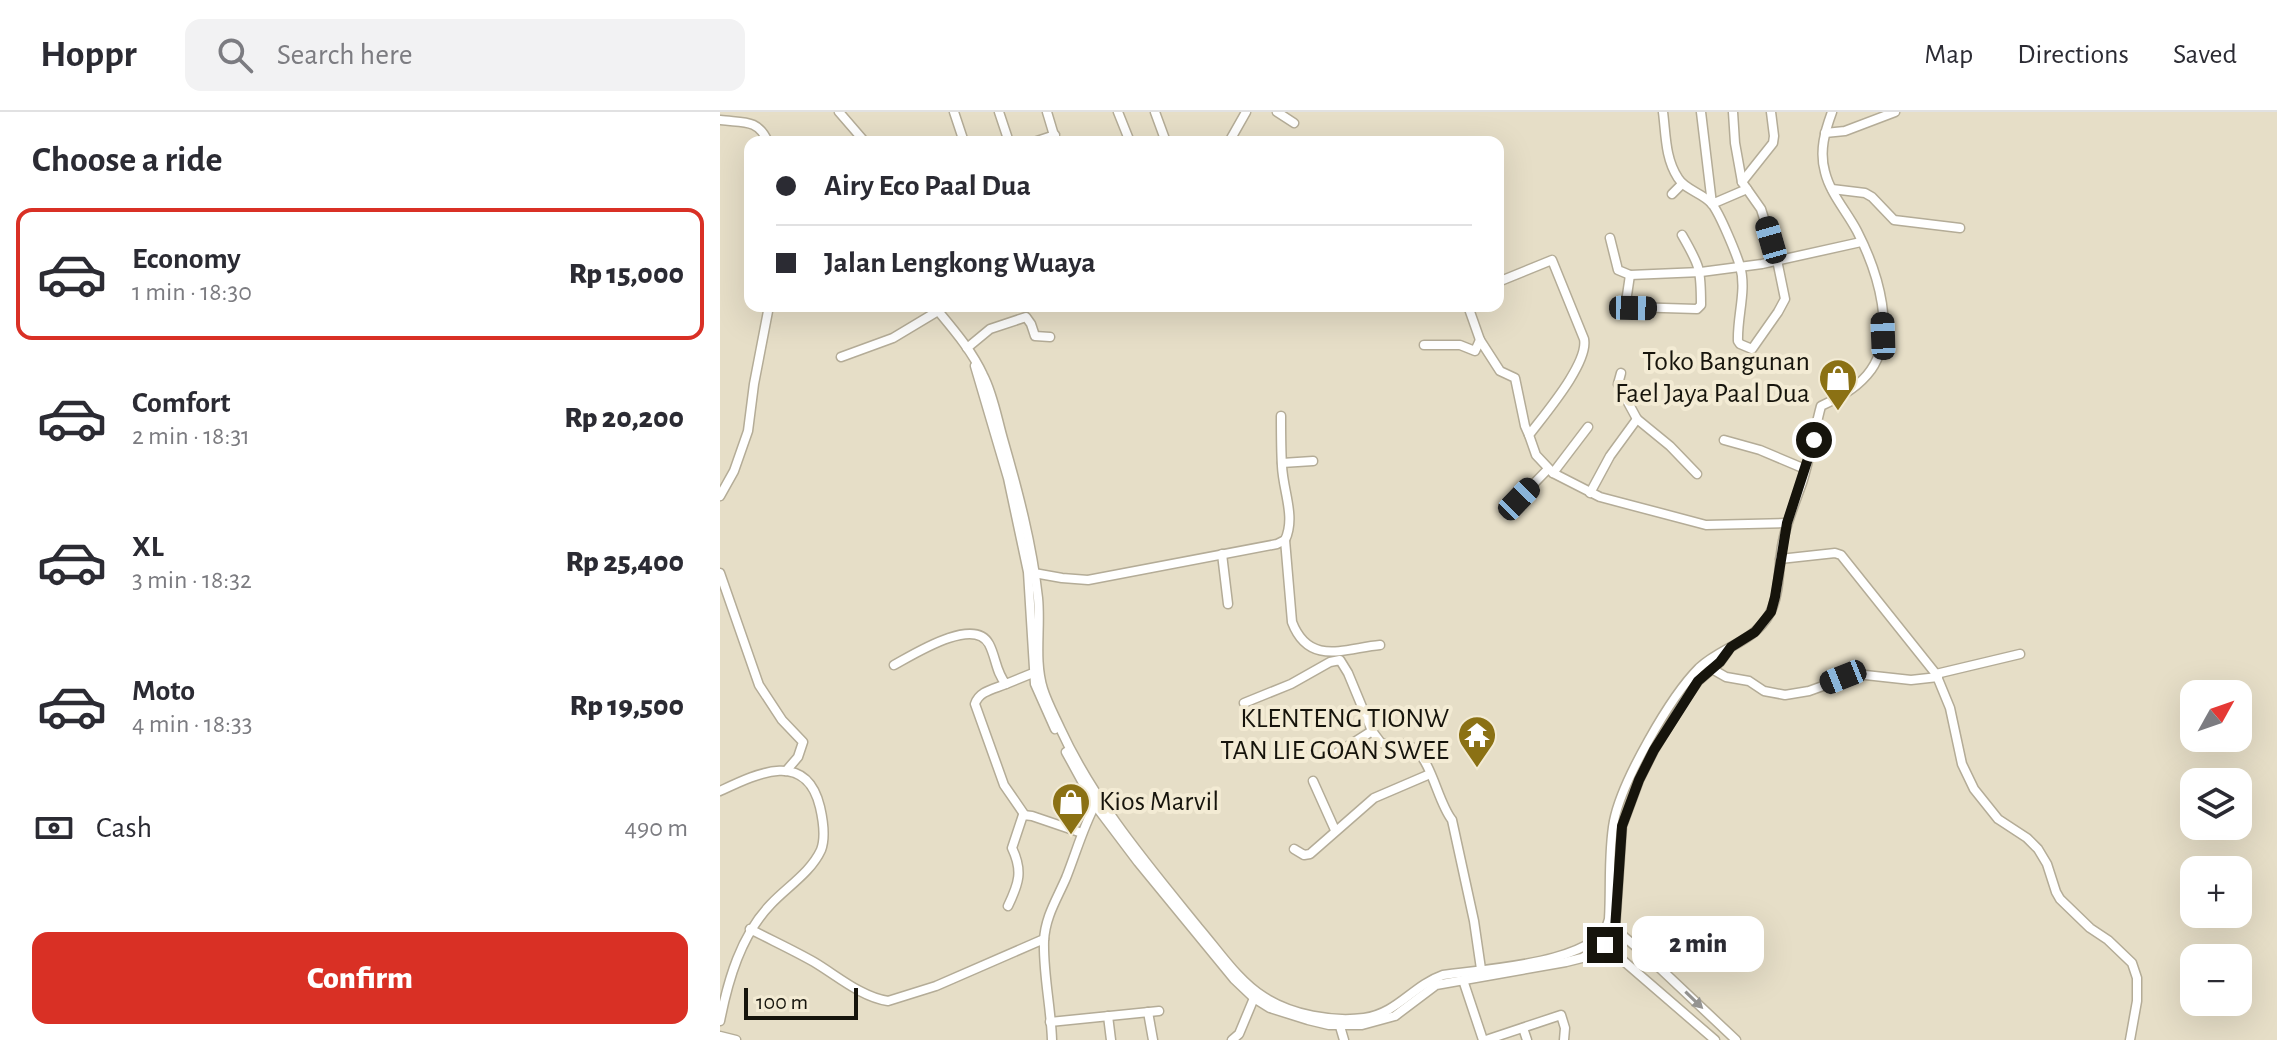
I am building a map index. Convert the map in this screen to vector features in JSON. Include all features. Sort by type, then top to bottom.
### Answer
[{"type":"street","points":[[839,112],[860,136]]},
{"type":"street","points":[[954,112],[962,136]]},
{"type":"street","points":[[999,112],[1007,136]]},
{"type":"street","points":[[1047,112],[1055,136]]},
{"type":"street","points":[[1118,112],[1128,136]]},
{"type":"street","points":[[1155,112],[1164,136]]},
{"type":"street","points":[[1232,136],[1246,112]]},
{"type":"street","points":[[1277,112],[1294,123]]},
{"type":"street","points":[[1663,112],[1670,163],[1682,184],[1712,204]]},
{"type":"street","points":[[1701,112],[1712,204],[1740,267],[1742,285],[1738,341],[1752,349],[1785,299],[1761,209],[1745,186],[1735,143],[1733,112]]},
{"type":"street","points":[[1712,204],[1745,186],[1773,143],[1771,112]]},
{"type":"street","points":[[975,363],[1008,478],[1028,572],[1033,673],[1038,695],[1074,770],[1217,959],[1254,998],[1292,1016],[1362,1025],[1385,1019],[1395,1016],[1433,987],[1582,958],[1605,945],[1615,929],[1622,826],[1675,697],[1700,667],[1755,632],[1771,612],[1787,523],[1821,406],[1856,386],[1879,354],[1883,336],[1882,309],[1873,268],[1825,173],[1823,149],[1832,112]]},
{"type":"street","points":[[1825,133],[1845,131],[1895,112]]},
{"type":"street","points":[[720,120],[736,117],[760,128],[765,136]]},
{"type":"street","points":[[1672,194],[1682,184]]},
{"type":"street","points":[[1832,189],[1865,193],[1894,220],[1960,228]]},
{"type":"street","points":[[1630,275],[1626,302],[1633,308],[1695,310],[1701,305],[1701,272],[1682,235]]},
{"type":"street","points":[[1610,238],[1618,270],[1630,275],[1740,267],[1861,242]]},
{"type":"street","points":[[1504,280],[1552,260],[1585,345],[1576,369],[1529,435]]},
{"type":"street","points":[[720,496],[734,471],[748,431],[768,312]]},
{"type":"street","points":[[841,357],[893,338],[932,312]]},
{"type":"street","points":[[939,312],[956,331],[983,375],[1013,473],[1034,573],[1039,671],[1043,691],[1097,802],[1229,964],[1265,998],[1292,1010],[1339,1022],[1363,1018],[1395,1007],[1427,981],[1443,975],[1544,960],[1589,946],[1608,926],[1611,842],[1619,801],[1667,721],[1698,681],[1731,647]]},
{"type":"street","points":[[1470,312],[1480,340],[1500,371],[1515,378],[1525,426],[1536,455],[1550,471],[1590,493],[1693,523],[1724,526],[1787,523]]},
{"type":"street","points":[[967,348],[990,329],[1026,317],[1035,336],[1050,337]]},
{"type":"street","points":[[1424,345],[1456,344],[1475,351],[1480,340]]},
{"type":"street","points":[[1621,373],[1618,384],[1637,419],[1697,474]]},
{"type":"street","points":[[1281,416],[1282,463],[1290,517],[1290,530],[1285,540],[1292,622],[1296,633],[1302,641],[1316,648],[1337,653],[1380,645]]},
{"type":"street","points":[[1590,493],[1610,456],[1637,419]]},
{"type":"street","points":[[1519,499],[1550,471],[1588,427]]},
{"type":"street","points":[[1724,440],[1760,450],[1805,469]]},
{"type":"street","points":[[1282,463],[1313,461]]},
{"type":"street","points":[[1034,573],[1088,580],[1285,540]]},
{"type":"street","points":[[1222,554],[1228,604]]},
{"type":"street","points":[[1780,559],[1841,555],[1937,676],[1950,708],[1957,750],[1974,789],[1998,819],[2038,849],[2060,899],[2132,963],[2137,978],[2137,1001],[2130,1040]]},
{"type":"street","points":[[720,573],[759,685],[782,720],[803,742],[798,757],[786,771]]},
{"type":"street","points":[[894,665],[961,634],[978,633],[990,645],[1001,680],[1006,684]]},
{"type":"street","points":[[1712,669],[1726,677],[1749,681],[1764,691],[1785,695],[1809,691],[1856,674],[1911,680],[2020,654]]},
{"type":"street","points":[[1244,703],[1340,660],[1372,731],[1381,743],[1401,743],[1417,750],[1452,820],[1481,969]]},
{"type":"street","points":[[1033,673],[986,691],[975,704],[1004,785],[1024,814],[1082,833]]},
{"type":"street","points":[[1334,755],[1372,731]]},
{"type":"street","points":[[720,791],[770,771],[800,775],[813,789],[822,817],[823,842],[812,863],[750,929],[720,1021]]},
{"type":"street","points":[[1294,849],[1304,855],[1310,854],[1374,798],[1430,774]]},
{"type":"street","points":[[1313,781],[1335,830]]},
{"type":"street","points":[[1052,1040],[1044,939],[1048,916],[1097,802]]},
{"type":"street","points":[[1008,906],[1019,879],[1017,858],[1012,848],[1024,814]]},
{"type":"street","points":[[750,929],[855,987],[888,1001],[936,986],[1044,939]]},
{"type":"street","points":[[1615,929],[1736,1040]]},
{"type":"street","points":[[1605,945],[1715,1040]]},
{"type":"street","points":[[1463,980],[1484,1040],[1561,1015],[1565,1028],[1564,1040]]},
{"type":"street","points":[[1239,1038],[1254,998]]},
{"type":"street","points":[[1050,1022],[1159,1011]]},
{"type":"street","points":[[1148,1012],[1153,1040]]},
{"type":"street","points":[[1108,1016],[1111,1040]]},
{"type":"street","points":[[1339,1022],[1344,1040]]},
{"type":"street","points":[[1523,1028],[1527,1040]]},
{"type":"street","points":[[720,1036],[736,1040]]},
{"type":"place","name":"Toko Bangunan Fael Jaya Paal Dua","points":[[1838,412]]},
{"type":"place","name":"KLENTENG TIONW TAN LIE GOAN SWEE","points":[[1477,769]]},
{"type":"place","name":"Kios Marvil","points":[[1071,836]]},
{"type":"route","points":[[1605,945],[1615,929],[1622,826],[1639,780],[1654,750],[1698,681],[1720,662],[1731,647],[1755,632],[1771,612],[1787,523],[1814,440]]}]
